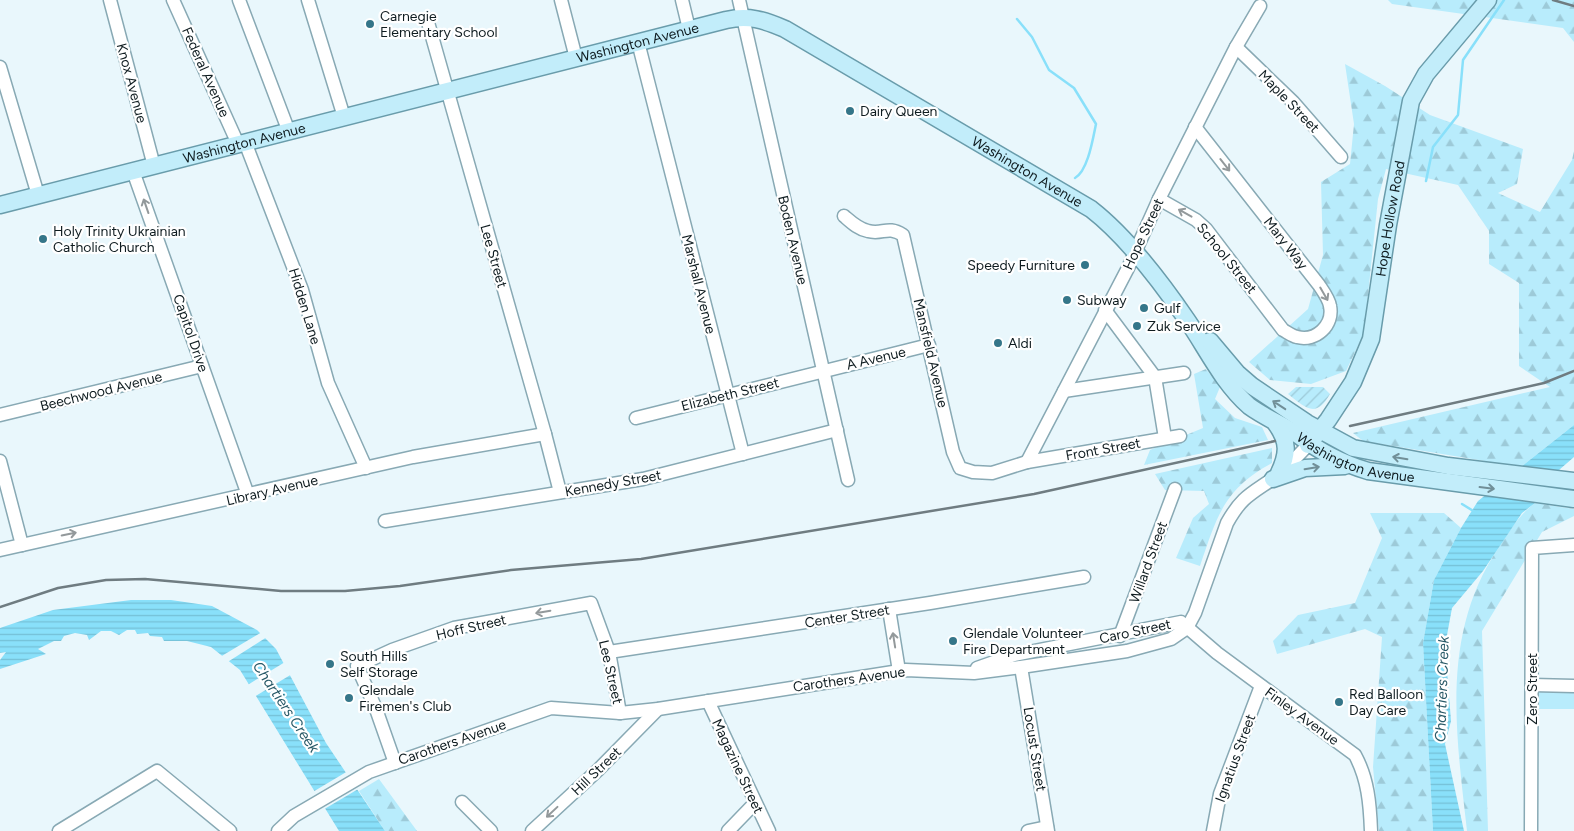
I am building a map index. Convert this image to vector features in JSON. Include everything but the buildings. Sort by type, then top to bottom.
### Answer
[{"type":"main road","name":"Hope Hollow Road","points":[[1308,445],[1353,382],[1371,339],[1388,226],[1411,100],[1426,74],[1488,0]]},
{"type":"main road","name":"Washington Avenue","points":[[0,205],[689,29],[742,17],[756,18],[785,28],[1080,201],[1108,222],[1188,321],[1252,386],[1320,430],[1353,448],[1448,466],[1574,481]]},
{"type":"main road","name":"Washington Avenue","points":[[1188,321],[1201,345],[1250,406],[1308,445],[1352,466],[1438,482],[1574,499]]},
{"type":"main road","points":[[1273,420],[1283,433],[1287,445],[1286,455],[1276,476]]},
{"type":"main road","points":[[1276,476],[1314,467],[1352,466]]},
{"type":"street","name":"Knox Avenue","points":[[110,0],[154,166]]},
{"type":"street","name":"Federal Avenue","points":[[173,0],[242,143]]},
{"type":"street","points":[[240,0],[289,132]]},
{"type":"street","points":[[308,0],[344,117]]},
{"type":"street","points":[[561,0],[576,58]]},
{"type":"street","points":[[682,0],[689,29]]},
{"type":"street","name":"Boden Avenue","points":[[739,0],[848,480]]},
{"type":"street","name":"Hope Street","points":[[1026,462],[1105,310],[1236,47],[1260,6]]},
{"type":"street","name":"Lee Street","points":[[427,19],[546,434],[560,492]]},
{"type":"street","name":"Marshall Avenue","points":[[638,42],[743,454]]},
{"type":"street","name":"Maple Street","points":[[1236,47],[1293,102],[1341,157]]},
{"type":"street","points":[[1,73],[38,195]]},
{"type":"street","name":"Mary Way","points":[[1195,127],[1319,285],[1330,304],[1331,316],[1327,327],[1318,334],[1307,338],[1296,337],[1283,330]]},
{"type":"street","name":"Hidden Lane","points":[[242,143],[302,290],[328,383],[366,468]]},
{"type":"street","name":"Capitol Drive","points":[[133,171],[248,496]]},
{"type":"street","name":"School Street","points":[[1159,199],[1196,220],[1206,229],[1283,330]]},
{"type":"street","name":"Mansfield Avenue","points":[[844,216],[856,226],[870,232],[894,229],[904,235],[953,452],[960,468],[973,472],[992,473],[1026,462]]},
{"type":"street","points":[[1105,310],[1155,377],[1165,438]]},
{"type":"street","name":"A Avenue","points":[[824,370],[929,345]]},
{"type":"street","name":"Beechwood Avenue","points":[[0,415],[202,366]]},
{"type":"street","name":"Elizabeth Street","points":[[636,418],[824,370]]},
{"type":"street","points":[[1064,391],[1184,373]]},
{"type":"street","name":"Kennedy Street","points":[[385,521],[643,479],[837,430]]},
{"type":"street","name":"Library Avenue","points":[[0,550],[248,496],[413,457],[546,434]]},
{"type":"street","name":"Front Street","points":[[1026,462],[1180,436]]},
{"type":"street","points":[[1187,628],[1195,613],[1227,523],[1234,510],[1250,492],[1276,476],[1308,445]]},
{"type":"street","points":[[0,460],[22,545]]},
{"type":"street","name":"Willard Street","points":[[1120,636],[1175,489]]},
{"type":"street","name":"Zero Street","points":[[1530,831],[1533,685],[1532,548],[1574,545]]},
{"type":"street","name":"Center Street","points":[[609,652],[1084,577]]},
{"type":"street","name":"Lee Street","points":[[591,603],[609,652],[620,713]]},
{"type":"street","name":"Hoff Street","points":[[395,762],[376,709],[357,666],[392,650],[454,628],[591,603]]},
{"type":"street","points":[[889,609],[899,671]]},
{"type":"street","name":"Caro Street","points":[[966,672],[1014,655],[1120,636],[1175,622],[1181,622],[1187,628]]},
{"type":"street","name":"Carothers Avenue","points":[[278,831],[301,813],[352,782],[395,762],[551,708],[620,713],[658,709],[899,671],[966,672],[1021,667],[1127,651],[1171,639],[1180,635],[1187,628]]},
{"type":"street","name":"Finley Avenue","points":[[1187,628],[1261,686],[1355,755],[1362,768],[1369,796],[1371,831]]},
{"type":"street","name":"Locust Street","points":[[1021,667],[1048,829]]},
{"type":"street","points":[[1533,685],[1574,686]]},
{"type":"street","name":"Ignatius Street","points":[[1213,831],[1220,794],[1261,686]]},
{"type":"street","name":"Magazine Street","points":[[708,701],[769,831]]},
{"type":"street","name":"Hill Street","points":[[532,831],[598,770],[658,709]]},
{"type":"street","points":[[59,831],[157,771],[230,831]]},
{"type":"street","points":[[462,802],[491,831]]},
{"type":"street","points":[[728,831],[755,803]]},
{"type":"street","points":[[1028,831],[1048,829]]},
{"type":"green space","points":[[1388,0],[1574,0],[1574,42],[1563,28],[1392,4]]},
{"type":"green space","points":[[1345,64],[1385,86],[1430,115],[1523,149],[1517,184],[1498,193],[1540,212],[1572,160],[1574,151],[1574,425],[1521,467],[1363,441],[1353,433],[1550,387],[1519,366],[1519,283],[1489,264],[1489,231],[1458,185],[1386,169],[1378,199],[1364,333],[1346,371],[1311,384],[1270,380],[1249,362],[1308,309],[1323,255],[1321,182],[1350,164],[1354,124]]},
{"type":"green space","points":[[1206,369],[1220,387],[1215,399],[1235,418],[1262,427],[1268,440],[1144,465],[1150,450],[1203,428],[1194,374]]},
{"type":"green space","points":[[1296,387],[1323,387],[1330,394],[1320,407],[1310,409],[1288,394]]},
{"type":"green space","points":[[1272,448],[1272,463],[1243,483],[1224,506],[1200,566],[1176,558],[1193,518],[1209,504],[1204,491],[1165,490],[1155,474]]},
{"type":"green space","points":[[1535,503],[1574,509],[1574,516],[1542,532],[1482,631],[1488,831],[1467,831],[1457,721],[1457,684],[1460,649],[1468,614],[1480,580],[1511,529],[1519,518]]},
{"type":"green space","points":[[1370,513],[1444,513],[1461,528],[1434,580],[1423,643],[1433,831],[1379,831],[1373,767],[1382,637],[1365,629],[1277,654],[1273,641],[1298,615],[1355,603],[1382,538]]},
{"type":"green space","points":[[1538,691],[1574,691],[1574,709],[1538,709]]},
{"type":"green space","points":[[379,779],[417,831],[385,831],[359,791]]},
{"type":"water","name":"Chartiers Creek","points":[[1574,425],[1574,457],[1559,470],[1535,503],[1522,513],[1483,571],[1452,608],[1445,646],[1451,721],[1445,744],[1464,831],[1433,831],[1423,643],[1434,580],[1461,528],[1478,501]]},
{"type":"water","name":"Chartiers Creek","points":[[131,600],[171,600],[212,606],[257,630],[276,649],[326,743],[385,831],[339,831],[240,670],[211,647],[187,641],[164,641],[162,637],[150,636],[148,633],[137,634],[135,630],[127,630],[119,635],[111,631],[101,631],[89,640],[87,635],[75,633],[64,636],[61,641],[54,641],[38,649],[46,654],[0,669],[0,660],[6,652],[0,653],[0,628],[53,610]]},
{"type":"pier","points":[[262,632],[267,637],[226,663],[220,657]]},
{"type":"pier","points":[[285,662],[292,674],[254,697],[246,686]]},
{"type":"pier","points":[[348,771],[360,788],[321,811],[311,793]]},
{"type":"waterway","points":[[1426,181],[1433,147],[1458,115],[1463,60],[1504,0]]},
{"type":"waterway","points":[[1017,19],[1032,37],[1049,70],[1074,88],[1096,124],[1087,162],[1080,174],[1075,178]]},
{"type":"waterway","points":[[1462,504],[1475,512]]},
{"type":"railway","points":[[1553,0],[1574,6]]},
{"type":"railway","points":[[1350,426],[1544,383],[1574,371]]},
{"type":"railway","points":[[0,607],[58,588],[106,580],[145,579],[281,591],[345,591],[400,586],[511,570],[641,559],[1034,494],[1275,441]]},
{"type":"place","name":"Carnegie Elementary School","points":[[370,24]]},
{"type":"place","name":"Dairy Queen","points":[[850,111]]},
{"type":"place","name":"Holy Trinity Ukrainian Catholic Church","points":[[43,239]]},
{"type":"place","name":"Speedy Furniture","points":[[1085,265]]},
{"type":"place","name":"Subway","points":[[1067,300]]},
{"type":"place","name":"Gulf","points":[[1144,308]]},
{"type":"place","name":"Zuk Service","points":[[1137,326]]},
{"type":"place","name":"Aldi","points":[[998,343]]},
{"type":"place","name":"Glendale Volunteer Fire Department","points":[[953,641]]},
{"type":"place","name":"South Hills Self Storage","points":[[330,664]]},
{"type":"place","name":"Glendale Firemen's Club","points":[[349,698]]},
{"type":"place","name":"Red Balloon Day Care","points":[[1339,702]]}]
